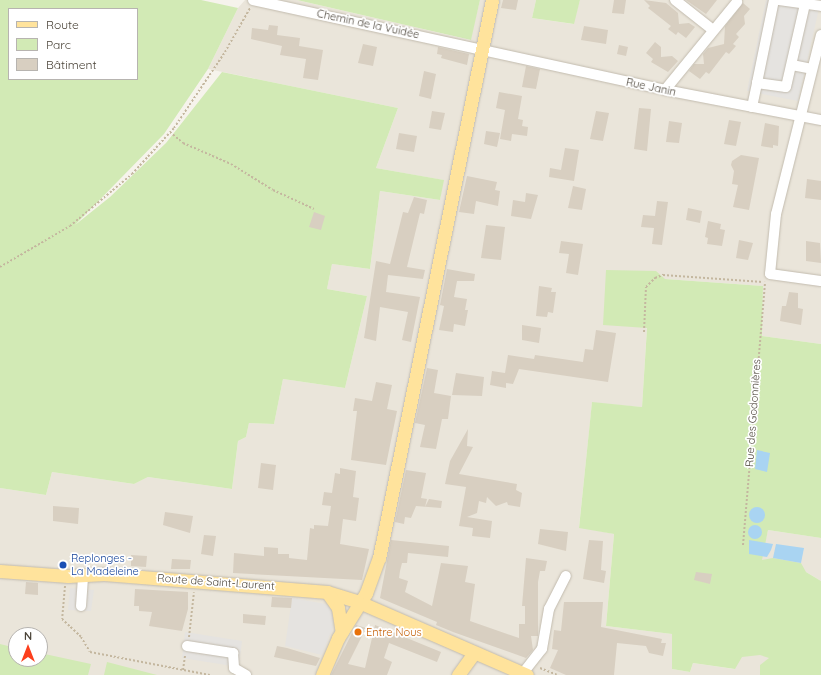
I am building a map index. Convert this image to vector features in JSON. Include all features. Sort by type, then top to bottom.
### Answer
[{"type":"main road","points":[[322,675],[342,632],[359,602],[366,593],[379,558],[492,0]]},
{"type":"main road","name":"Route de Saint-Laurent","points":[[0,571],[64,581],[83,579],[104,574],[327,592],[359,602],[525,674]]},
{"type":"main road","points":[[327,592],[338,608],[342,632]]},
{"type":"main road","points":[[458,675],[474,653]]},
{"type":"street","name":"Chemin de la Vuidée","points":[[254,0],[482,50]]},
{"type":"street","points":[[675,0],[713,30]]},
{"type":"street","points":[[752,108],[774,0]]},
{"type":"street","points":[[779,0],[805,2],[821,6]]},
{"type":"street","points":[[665,90],[737,2]]},
{"type":"street","points":[[758,83],[786,87],[805,2]]},
{"type":"street","points":[[821,35],[799,117],[776,214],[768,278],[821,282]]},
{"type":"street","name":"Rue Janin","points":[[482,50],[752,108],[821,120]]},
{"type":"street","points":[[792,65],[812,69]]},
{"type":"street","points":[[525,674],[542,649],[550,609],[566,576]]},
{"type":"street","points":[[80,606],[83,579]]},
{"type":"street","points":[[187,646],[233,653],[234,668],[246,675]]},
{"type":"path","points":[[0,267],[70,226],[109,195],[170,132],[225,52],[254,0]]},
{"type":"path","points":[[170,132],[183,143],[231,164],[273,190],[314,209]]},
{"type":"path","points":[[644,332],[646,288],[655,278],[663,275],[768,278]]},
{"type":"path","name":"Rue des Godonnières","points":[[743,545],[768,278]]},
{"type":"path","points":[[83,579],[64,581],[62,619],[82,637],[90,652],[210,675]]},
{"type":"path","points":[[187,588],[202,589]]},
{"type":"path","points":[[183,670],[194,589]]},
{"type":"shaded area","points":[[245,0],[297,0],[470,40],[480,0],[536,0],[532,18],[573,24],[580,0],[821,0],[821,344],[762,336],[763,286],[665,279],[647,327],[642,407],[592,403],[579,527],[614,534],[606,626],[672,634],[672,669],[690,672],[693,663],[734,669],[768,530],[821,538],[821,581],[806,572],[781,675],[0,675],[0,488],[46,495],[52,472],[134,484],[148,477],[232,489],[238,441],[246,437],[249,423],[274,424],[283,379],[345,388],[367,296],[327,289],[332,264],[370,269],[380,191],[440,200],[443,180],[376,168],[398,108],[208,69],[238,8]]},
{"type":"shaded area","points":[[766,0],[821,0],[798,101],[747,91]]},
{"type":"shaded area","points":[[70,588],[94,590],[91,611],[68,610]]},
{"type":"shaded area","points":[[292,598],[326,604],[333,611],[333,627],[322,655],[285,646]]},
{"type":"shaded area","points":[[185,632],[242,641],[239,667],[182,658]]},
{"type":"green space","points":[[0,0],[201,0],[238,8],[208,69],[164,134],[75,225],[110,197],[166,143],[222,72],[398,108],[376,168],[444,180],[440,200],[380,191],[370,269],[332,264],[327,289],[367,296],[345,388],[283,379],[274,424],[249,423],[246,437],[238,441],[232,489],[148,477],[134,484],[52,472],[46,495],[0,488]]},
{"type":"green space","points":[[297,0],[480,0],[471,40]]},
{"type":"green space","points":[[536,0],[580,0],[574,24],[532,18]]},
{"type":"green space","points":[[606,270],[656,271],[665,279],[763,286],[762,336],[821,344],[821,538],[768,530],[762,560],[773,558],[801,563],[806,572],[821,581],[821,675],[760,675],[760,665],[769,658],[760,655],[742,657],[735,669],[693,663],[690,672],[672,669],[672,634],[606,626],[614,534],[579,528],[592,402],[642,407],[647,328],[603,325]]},
{"type":"green space","points":[[0,644],[8,646],[8,667],[48,667],[48,655],[91,664],[88,675],[0,675]]},
{"type":"green space","points":[[107,662],[157,675],[104,675]]},
{"type":"water","points":[[757,450],[770,453],[767,472],[755,469]]},
{"type":"water","points":[[757,507],[764,512],[765,515],[760,522],[757,523],[750,518],[749,515],[754,508]]},
{"type":"water","points":[[752,525],[758,525],[762,529],[762,535],[758,539],[752,539],[748,535],[748,529]]},
{"type":"water","points":[[749,540],[773,544],[767,557],[749,554]]},
{"type":"water","points":[[776,544],[804,548],[801,563],[773,558]]},
{"type":"building","points":[[503,0],[518,0],[516,10],[501,8]]},
{"type":"building","points":[[614,0],[626,0],[624,14],[612,13]]},
{"type":"building","points":[[644,0],[666,3],[678,13],[679,24],[689,23],[695,27],[686,38],[678,32],[676,35],[668,29],[671,26],[648,8],[650,6]]},
{"type":"building","points":[[686,0],[717,0],[706,14]]},
{"type":"building","points":[[743,3],[750,9],[744,16],[745,24],[736,34],[739,37],[733,44],[736,46],[729,54],[726,52],[709,74],[706,72],[700,79],[689,71],[694,64],[704,64],[703,54],[708,48],[724,44],[725,26]]},
{"type":"building","points":[[269,25],[278,26],[277,35],[300,38],[299,46],[323,50],[318,80],[303,78],[306,59],[280,55],[282,46],[251,39],[252,28],[268,30]]},
{"type":"building","points":[[584,26],[608,30],[606,44],[581,40]]},
{"type":"building","points":[[655,42],[661,47],[661,57],[672,56],[678,61],[668,72],[651,62],[653,59],[646,53]]},
{"type":"building","points":[[363,44],[377,47],[373,66],[358,63]]},
{"type":"building","points":[[619,45],[628,47],[626,56],[617,54]]},
{"type":"building","points":[[438,47],[469,54],[467,65],[441,58],[442,55],[437,54]]},
{"type":"building","points":[[526,66],[540,69],[536,89],[522,87]]},
{"type":"building","points":[[424,71],[436,74],[431,99],[419,96]]},
{"type":"building","points":[[499,92],[522,96],[518,119],[523,120],[522,126],[528,127],[527,136],[512,134],[511,141],[500,139],[505,110],[496,108]]},
{"type":"building","points":[[639,108],[651,109],[647,151],[634,149]]},
{"type":"building","points":[[432,111],[445,113],[441,130],[429,128]]},
{"type":"building","points":[[596,111],[609,113],[603,141],[590,139]]},
{"type":"building","points":[[729,120],[741,122],[736,146],[724,144]]},
{"type":"building","points":[[669,121],[682,123],[679,143],[666,142]]},
{"type":"building","points":[[765,123],[779,126],[778,146],[773,145],[773,148],[761,146]]},
{"type":"building","points":[[486,131],[500,133],[497,147],[484,144]]},
{"type":"building","points":[[399,133],[417,136],[414,152],[396,149]]},
{"type":"building","points":[[565,148],[579,150],[574,181],[549,177],[550,168],[561,170]]},
{"type":"building","points":[[741,155],[759,158],[749,210],[733,207],[738,185],[732,184],[734,171],[731,165],[732,161]]},
{"type":"building","points":[[467,176],[497,182],[495,190],[500,191],[498,206],[476,201],[474,214],[459,212]]},
{"type":"building","points":[[807,179],[821,181],[821,200],[805,198]]},
{"type":"building","points":[[573,186],[586,189],[582,210],[568,208]]},
{"type":"building","points":[[526,193],[538,195],[531,219],[511,216],[513,200],[525,202]]},
{"type":"building","points":[[414,197],[427,200],[424,214],[420,213],[407,267],[425,270],[423,279],[388,275],[386,292],[420,297],[411,342],[402,340],[408,312],[380,307],[376,341],[364,338],[376,261],[390,264],[403,212],[408,213]]},
{"type":"building","points":[[657,201],[668,202],[662,245],[652,244],[654,228],[641,227],[643,215],[655,216]]},
{"type":"building","points":[[688,208],[702,211],[700,223],[686,220]]},
{"type":"building","points":[[314,212],[325,216],[321,230],[309,227]]},
{"type":"building","points":[[708,221],[721,224],[720,229],[725,230],[722,246],[707,244],[708,238],[705,237]]},
{"type":"building","points":[[486,225],[505,227],[501,260],[481,258]]},
{"type":"building","points":[[739,240],[753,243],[748,260],[736,258]]},
{"type":"building","points":[[561,241],[583,244],[578,275],[566,273],[569,254],[559,253]]},
{"type":"building","points":[[806,241],[820,243],[821,263],[806,261]]},
{"type":"building","points":[[447,269],[475,274],[474,281],[457,281],[454,297],[467,299],[465,310],[468,310],[465,326],[454,324],[453,332],[439,330],[444,306],[440,305]]},
{"type":"building","points":[[539,286],[552,288],[551,292],[556,292],[553,313],[548,312],[547,317],[536,316]]},
{"type":"building","points":[[789,292],[798,293],[798,308],[803,309],[801,325],[780,321],[782,306],[786,306]]},
{"type":"building","points":[[522,325],[541,328],[539,343],[522,340]]},
{"type":"building","points":[[596,330],[616,333],[608,382],[519,369],[513,384],[506,383],[506,388],[490,385],[492,371],[505,373],[508,355],[534,359],[535,355],[583,362],[585,349],[593,350]]},
{"type":"building","points":[[427,368],[438,370],[434,393],[451,396],[448,419],[442,419],[436,449],[420,447],[425,425],[415,423]]},
{"type":"building","points":[[456,373],[484,377],[482,396],[452,395]]},
{"type":"building","points":[[376,382],[392,385],[387,409],[397,411],[386,465],[351,460],[357,411],[353,411],[355,398],[372,401]]},
{"type":"building","points":[[468,429],[467,446],[473,447],[459,474],[517,484],[516,490],[522,493],[520,507],[508,505],[507,502],[496,506],[487,497],[486,503],[479,501],[477,513],[467,517],[492,521],[490,538],[472,536],[473,528],[459,526],[466,487],[445,484],[450,461]]},
{"type":"building","points":[[261,463],[276,465],[273,490],[258,488]]},
{"type":"building","points":[[340,468],[356,471],[353,497],[359,498],[356,521],[343,519],[340,544],[369,549],[362,580],[233,573],[234,553],[264,556],[264,547],[278,548],[278,554],[289,554],[289,558],[307,560],[310,528],[314,529],[314,525],[328,526],[331,506],[322,505],[324,492],[332,493],[335,473],[340,474]]},
{"type":"building","points":[[406,470],[426,473],[421,498],[427,499],[425,507],[416,506],[411,518],[405,517],[404,524],[395,522]]},
{"type":"building","points":[[429,499],[442,501],[441,508],[425,507]]},
{"type":"building","points":[[53,506],[79,508],[78,524],[53,521]]},
{"type":"building","points":[[165,512],[193,516],[190,533],[163,525]]},
{"type":"building","points":[[540,529],[568,532],[566,551],[538,544]]},
{"type":"building","points":[[204,535],[216,536],[213,556],[201,554]]},
{"type":"building","points":[[391,540],[449,546],[448,557],[408,553],[407,563],[402,563],[399,578],[408,581],[405,592],[432,606],[441,563],[468,566],[465,582],[475,584],[470,621],[519,638],[519,624],[525,624],[525,606],[522,606],[526,558],[547,561],[545,571],[540,571],[538,582],[538,636],[531,636],[533,650],[526,658],[453,632],[436,625],[437,622],[380,598]]},
{"type":"building","points":[[589,540],[603,541],[601,570],[606,571],[604,583],[583,579]]},
{"type":"building","points":[[131,555],[147,556],[146,567],[131,566]]},
{"type":"building","points":[[172,559],[191,560],[190,569],[171,569]]},
{"type":"building","points":[[696,572],[712,574],[710,584],[694,580]]},
{"type":"building","points":[[26,582],[38,583],[38,595],[25,594]]},
{"type":"building","points":[[135,589],[188,592],[188,609],[182,631],[149,626],[152,612],[139,611],[139,606],[134,606]]},
{"type":"building","points":[[272,597],[292,598],[291,608],[271,607]]},
{"type":"building","points":[[564,602],[603,602],[601,627],[662,639],[661,643],[666,643],[663,656],[649,653],[646,646],[617,643],[614,675],[566,675],[550,668],[558,650],[552,649],[554,630],[561,631]]},
{"type":"building","points":[[243,614],[266,616],[265,625],[243,623]]},
{"type":"building","points":[[356,625],[366,628],[348,664],[365,668],[375,625],[441,652],[437,662],[389,643],[384,658],[392,662],[387,675],[331,675]]},
{"type":"building","points":[[277,646],[320,658],[316,666],[274,657]]},
{"type":"place","name":"Replonges - La Madeleine","points":[[63,565]]},
{"type":"place","name":"Entre Nous","points":[[358,632]]}]
